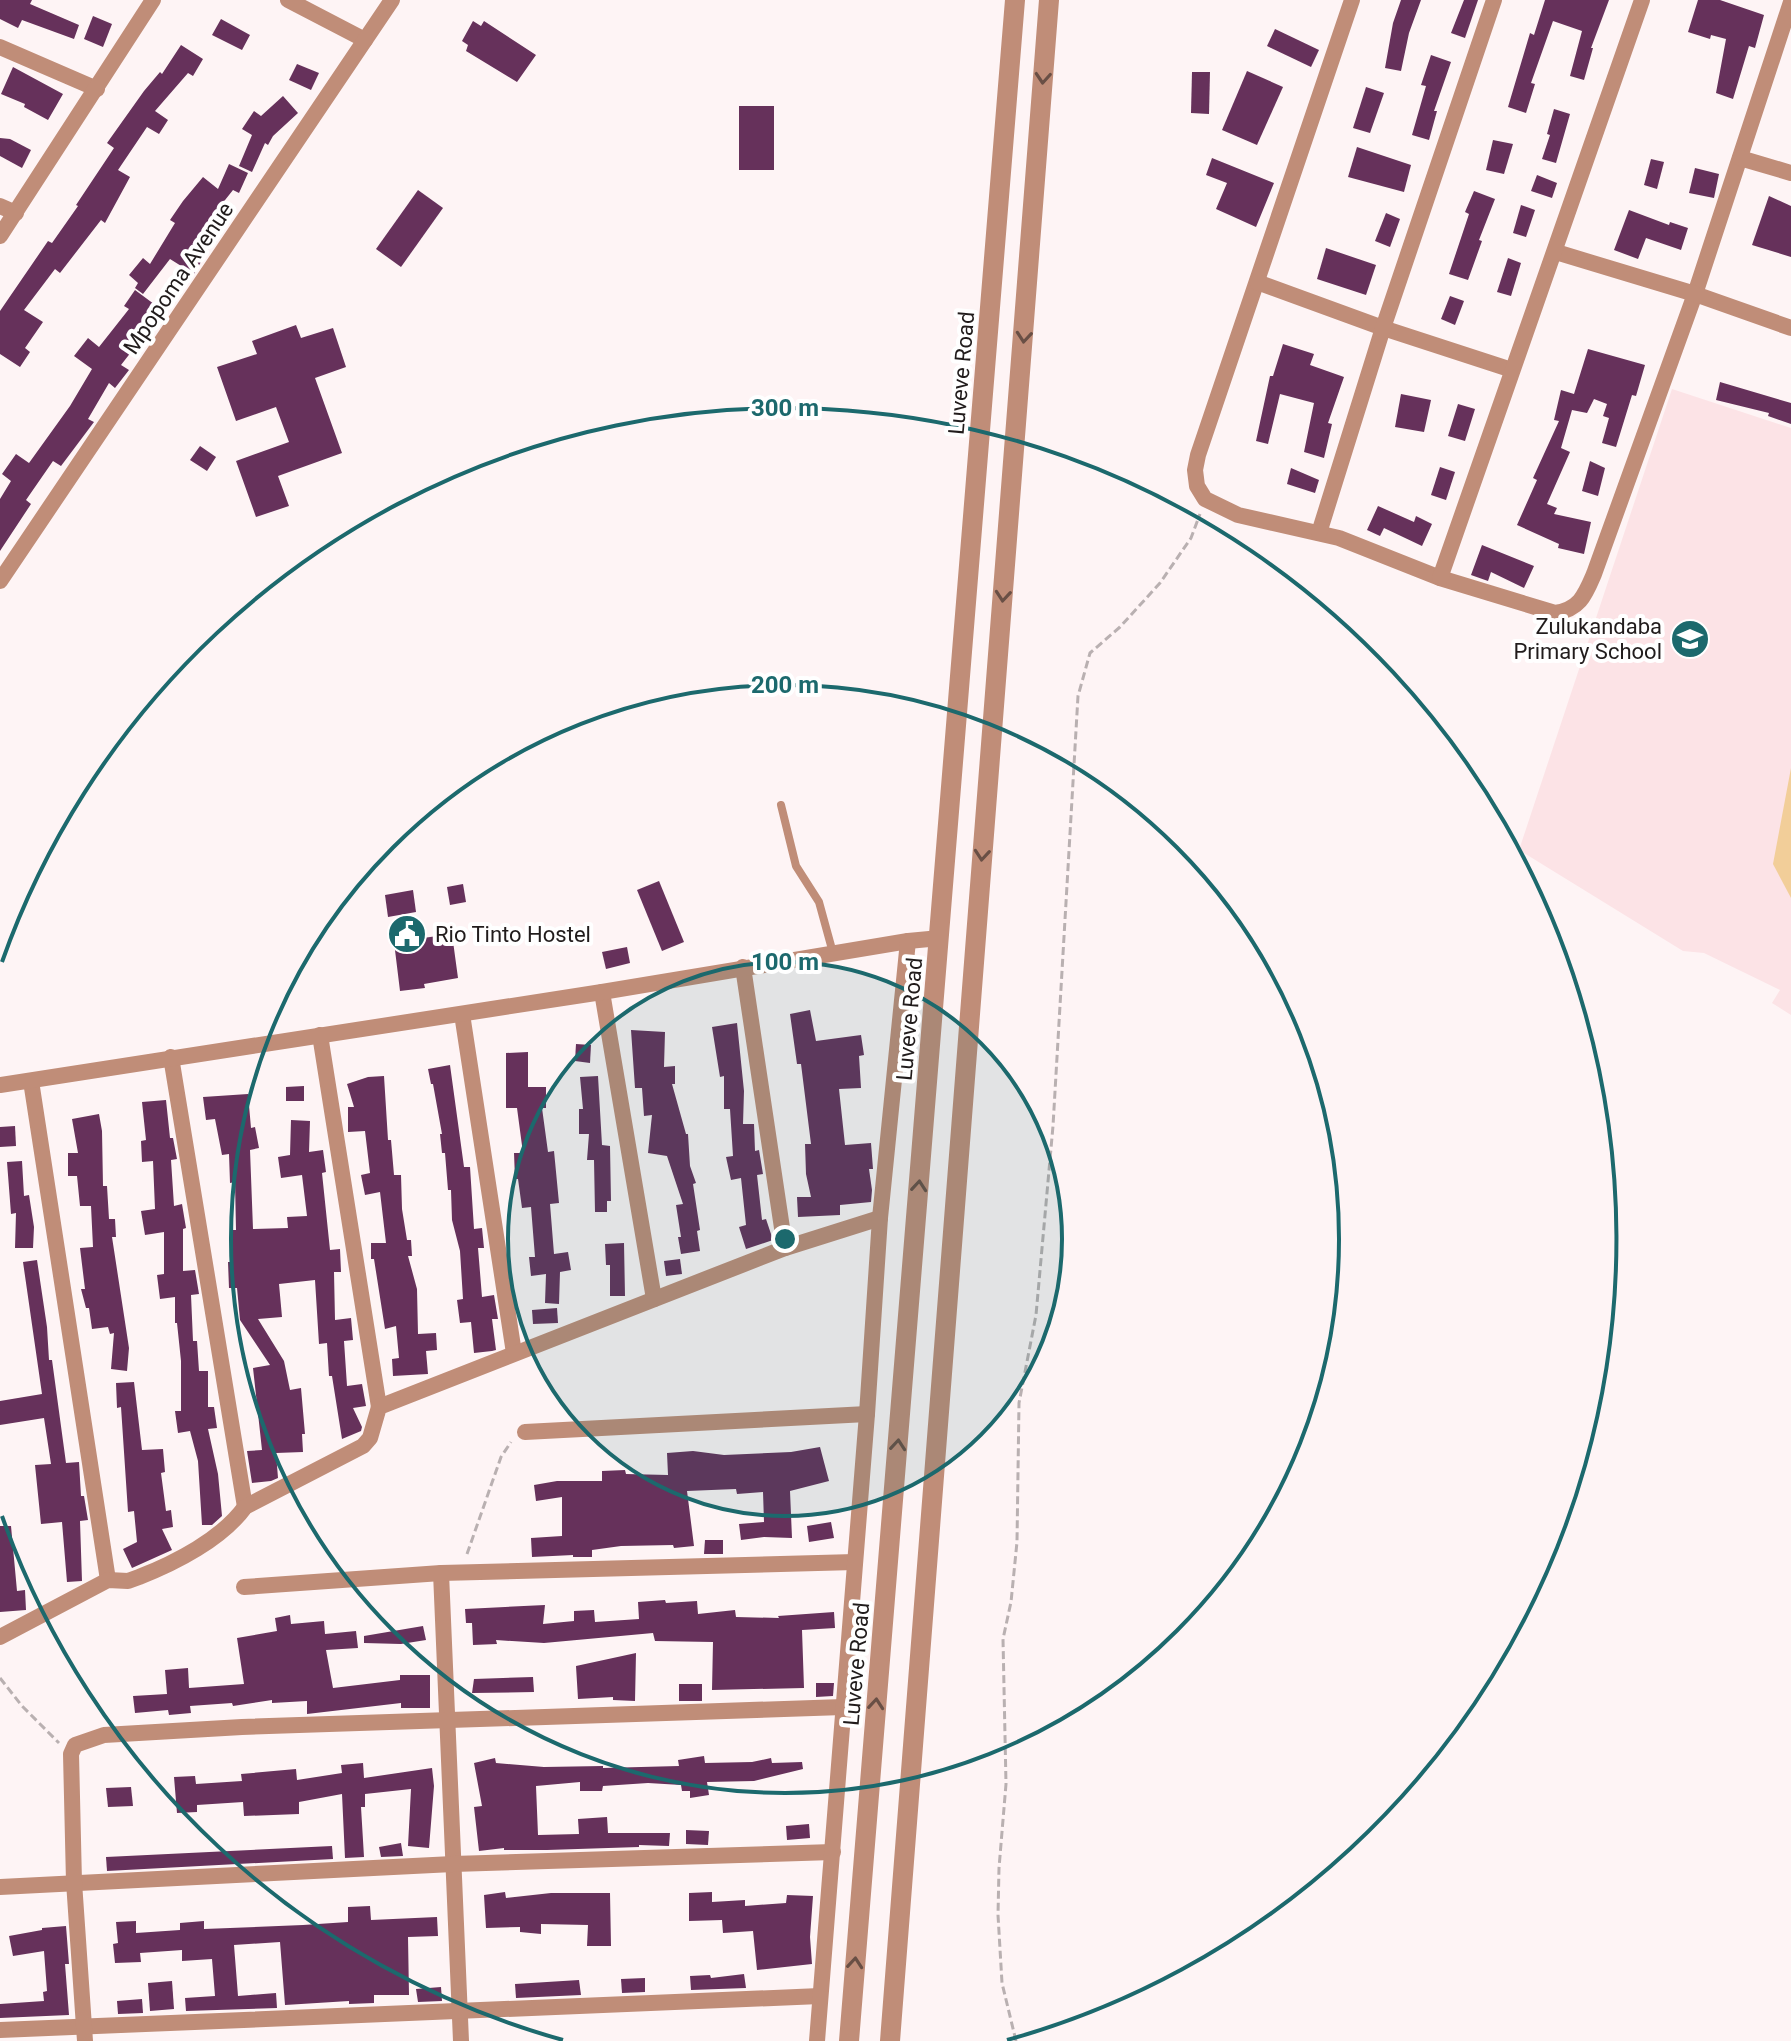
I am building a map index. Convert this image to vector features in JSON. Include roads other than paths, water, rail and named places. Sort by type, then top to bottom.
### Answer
[{"type":"street","points":[[0,236],[8,210],[97,89],[153,0]]},
{"type":"street","points":[[288,0],[365,40]]},
{"type":"street","name":"Mpopoma Avenue","points":[[0,581],[392,0]]},
{"type":"street","name":"Luveve Road","points":[[849,2041],[1015,0]]},
{"type":"street","points":[[890,2041],[1049,0]]},
{"type":"street","points":[[1352,0],[1198,455],[1195,470],[1197,486],[1205,499],[1238,515],[1339,538],[1440,578],[1555,613],[1568,611],[1583,600],[1695,294],[1791,2]]},
{"type":"street","points":[[1319,533],[1383,328],[1494,0]]},
{"type":"street","points":[[1440,578],[1642,0]]},
{"type":"street","points":[[0,47],[97,89]]},
{"type":"street","points":[[1740,158],[1791,173]]},
{"type":"street","points":[[1556,252],[1695,294],[1791,328]]},
{"type":"street","points":[[1257,282],[1512,370]]},
{"type":"street","points":[[0,1085],[940,938]]},
{"type":"street","points":[[817,2041],[880,1218],[908,941]]},
{"type":"street","points":[[743,967],[785,1248]]},
{"type":"street","points":[[602,992],[654,1299]]},
{"type":"street","points":[[462,1014],[514,1353]]},
{"type":"street","points":[[0,1637],[108,1580],[128,1581],[152,1572],[224,1531],[245,1507],[363,1446],[370,1438],[379,1407],[320,1035]]},
{"type":"street","points":[[171,1057],[245,1507]]},
{"type":"street","points":[[31,1081],[108,1580]]},
{"type":"street","points":[[379,1407],[785,1248],[880,1218]]},
{"type":"street","points":[[525,1432],[867,1414]]},
{"type":"street","points":[[244,1587],[460,1572],[855,1562]]},
{"type":"street","points":[[441,1573],[461,2041]]},
{"type":"street","points":[[85,2034],[74,1882],[71,1754],[75,1745],[104,1735],[242,1727],[843,1707]]},
{"type":"street","points":[[0,1887],[453,1864],[833,1852]]},
{"type":"street","points":[[0,2030],[85,2034],[460,2010],[820,1996]]},
{"type":"lane","points":[[781,805],[796,866],[819,902],[833,953]]},
{"type":"place","name":"Zulukandaba Primary School","points":[[1690,639]]},
{"type":"place","name":"Rio Tinto Hostel","points":[[407,934]]}]
